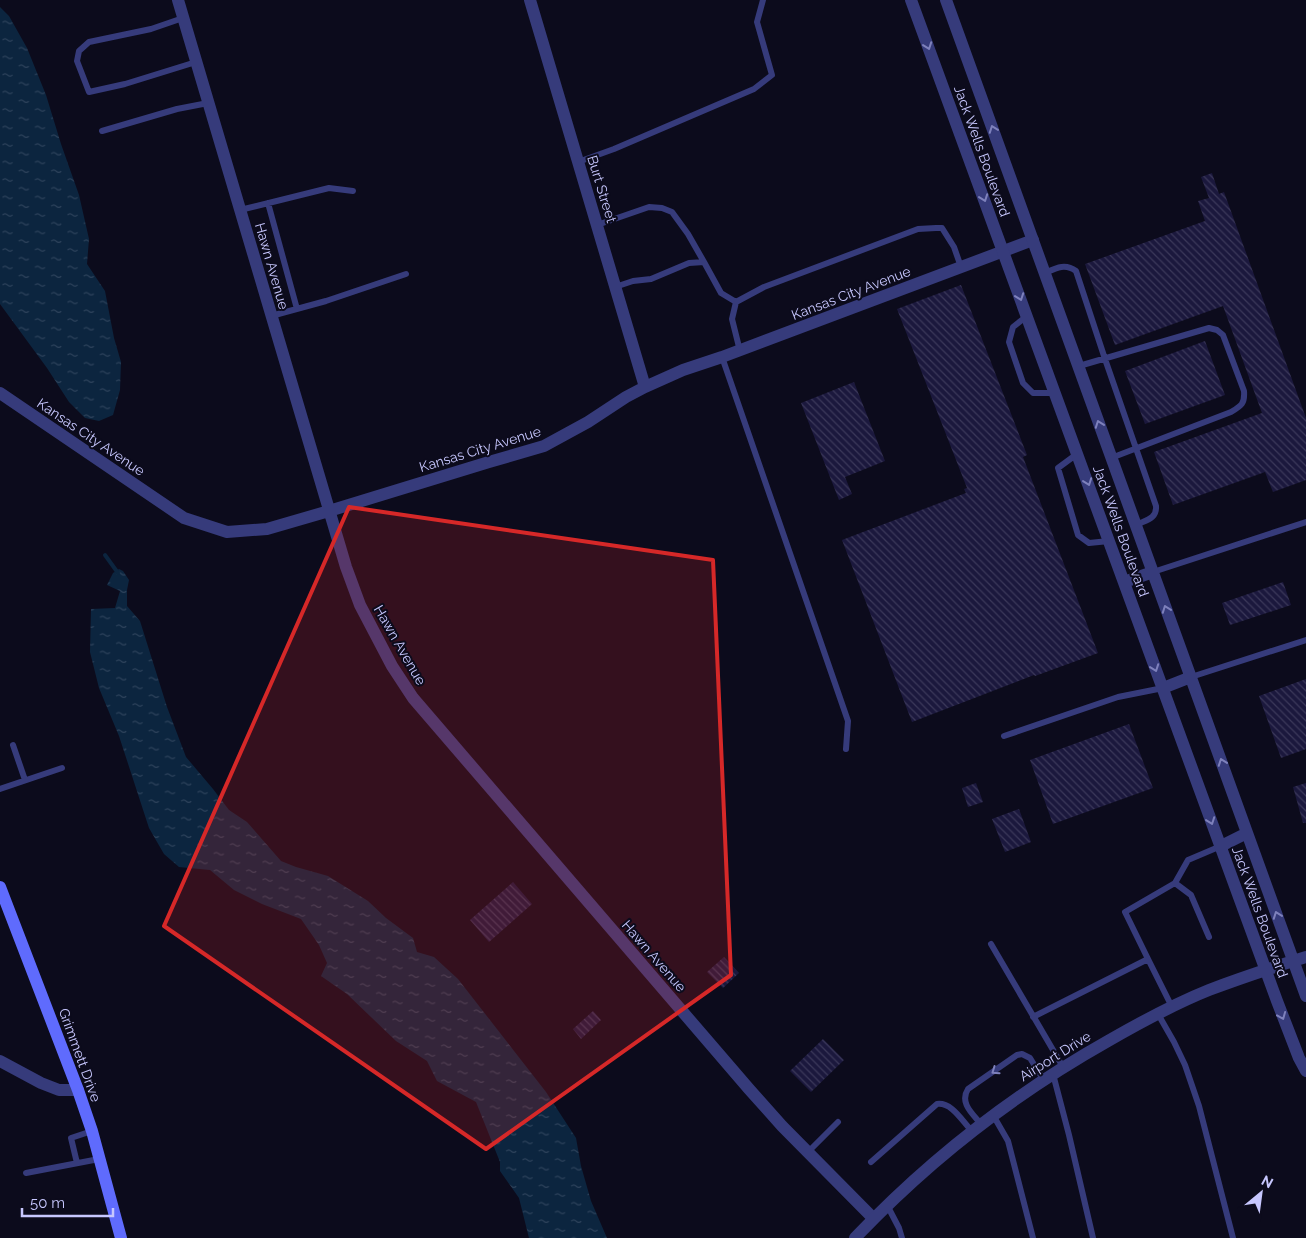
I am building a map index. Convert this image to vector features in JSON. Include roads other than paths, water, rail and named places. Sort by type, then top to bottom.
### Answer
[{"type":"main road","name":"Grimmett Drive","points":[[0,886],[78,1090],[92,1132],[121,1238]]},
{"type":"street","name":"Hawn Avenue","points":[[178,0],[329,512],[360,606],[392,666],[414,698],[749,1089],[873,1218]]},
{"type":"street","name":"Burt Street","points":[[530,0],[645,387]]},
{"type":"street","name":"Jack Wells Boulevard","points":[[911,0],[1265,970],[1299,1058],[1306,1071]]},
{"type":"street","name":"Jack Wells Boulevard","points":[[946,0],[1306,996]]},
{"type":"street","name":"Kansas City Avenue","points":[[0,394],[184,518],[227,532],[267,529],[329,512],[544,446],[588,422],[626,397],[683,370],[740,351],[1033,240]]},
{"type":"street","points":[[1124,582],[1153,572]]},
{"type":"street","points":[[1162,688],[1191,677]]},
{"type":"street","points":[[1221,846],[1247,834]]},
{"type":"street","name":"Airport Drive","points":[[855,1238],[887,1205],[976,1127],[1053,1073],[1158,1014],[1209,990],[1306,957]]},
{"type":"street","points":[[0,1061],[41,1083],[59,1090],[78,1090]]},
{"type":"lane","points":[[578,162],[614,149],[754,90],[772,75],[757,22],[763,0]]},
{"type":"lane","points":[[183,18],[151,29],[89,42],[79,51],[76,61],[89,92],[124,84],[196,62]]},
{"type":"lane","points":[[102,131],[177,109],[208,103]]},
{"type":"lane","points":[[240,210],[329,188],[353,191]]},
{"type":"lane","points":[[268,203],[296,309]]},
{"type":"lane","points":[[597,225],[649,207],[662,208],[672,212],[688,234],[721,293],[736,302]]},
{"type":"lane","points":[[740,351],[732,319],[736,302],[764,287],[918,228],[942,228],[954,248],[961,267]]},
{"type":"lane","points":[[615,287],[633,280],[651,279],[689,263],[704,262]]},
{"type":"lane","points":[[1045,273],[1062,266],[1071,267],[1076,271],[1157,510],[1152,518],[1136,524]]},
{"type":"lane","points":[[271,316],[326,301],[406,274]]},
{"type":"lane","points":[[1027,316],[1013,327],[1009,342],[1023,383],[1033,393],[1055,393]]},
{"type":"lane","points":[[1079,366],[1209,328],[1217,330],[1223,335],[1244,391],[1244,399],[1240,406],[1231,412],[1112,458]]},
{"type":"lane","points":[[722,357],[848,721],[846,749]]},
{"type":"lane","points":[[1077,454],[1058,468],[1078,535],[1089,544],[1109,541]]},
{"type":"lane","points":[[1153,572],[1306,522]]},
{"type":"lane","points":[[1191,677],[1306,640]]},
{"type":"lane","points":[[1004,736],[1118,697],[1162,688]]},
{"type":"lane","points":[[14,745],[25,780]]},
{"type":"lane","points":[[0,789],[62,768]]},
{"type":"lane","points":[[1172,1007],[1125,912],[1175,884],[1188,860],[1221,846]]},
{"type":"lane","points":[[1175,884],[1191,895],[1209,937]]},
{"type":"lane","points":[[991,944],[1033,1017],[1053,1073],[1070,1135],[1093,1238]]},
{"type":"lane","points":[[1033,1017],[1148,959]]},
{"type":"lane","points":[[1158,1014],[1185,1065],[1199,1106],[1233,1238]]},
{"type":"lane","points":[[976,1127],[965,1102],[965,1095],[968,1090],[1017,1055],[1027,1056],[1053,1073]]},
{"type":"lane","points":[[871,1162],[937,1104],[949,1106],[976,1127]]},
{"type":"lane","points":[[993,1115],[1008,1141],[1033,1238]]},
{"type":"lane","points":[[808,1152],[838,1122]]},
{"type":"lane","points":[[77,1163],[71,1138],[92,1132]]},
{"type":"lane","points":[[26,1173],[99,1159]]},
{"type":"lane","points":[[887,1205],[902,1238]]},
{"type":"water","points":[[0,7],[9,16],[27,48],[46,95],[79,195],[89,239],[87,264],[105,291],[114,338],[121,362],[120,390],[113,415],[99,421],[85,418],[69,402],[47,368],[0,304]]},
{"type":"water","points":[[119,569],[123,571],[129,580],[127,606],[140,621],[167,707],[186,757],[229,810],[247,822],[281,861],[328,876],[368,901],[386,918],[413,938],[417,952],[434,957],[458,979],[546,1092],[576,1138],[581,1166],[591,1201],[607,1238],[529,1238],[519,1198],[500,1171],[500,1162],[476,1102],[437,1081],[427,1061],[396,1041],[347,994],[321,976],[327,963],[319,945],[301,919],[262,904],[234,890],[210,870],[179,867],[164,854],[149,828],[119,736],[99,688],[90,652],[91,609],[115,608],[120,591],[107,585],[113,573]]},
{"type":"waterway","points":[[105,555],[118,573]]}]
